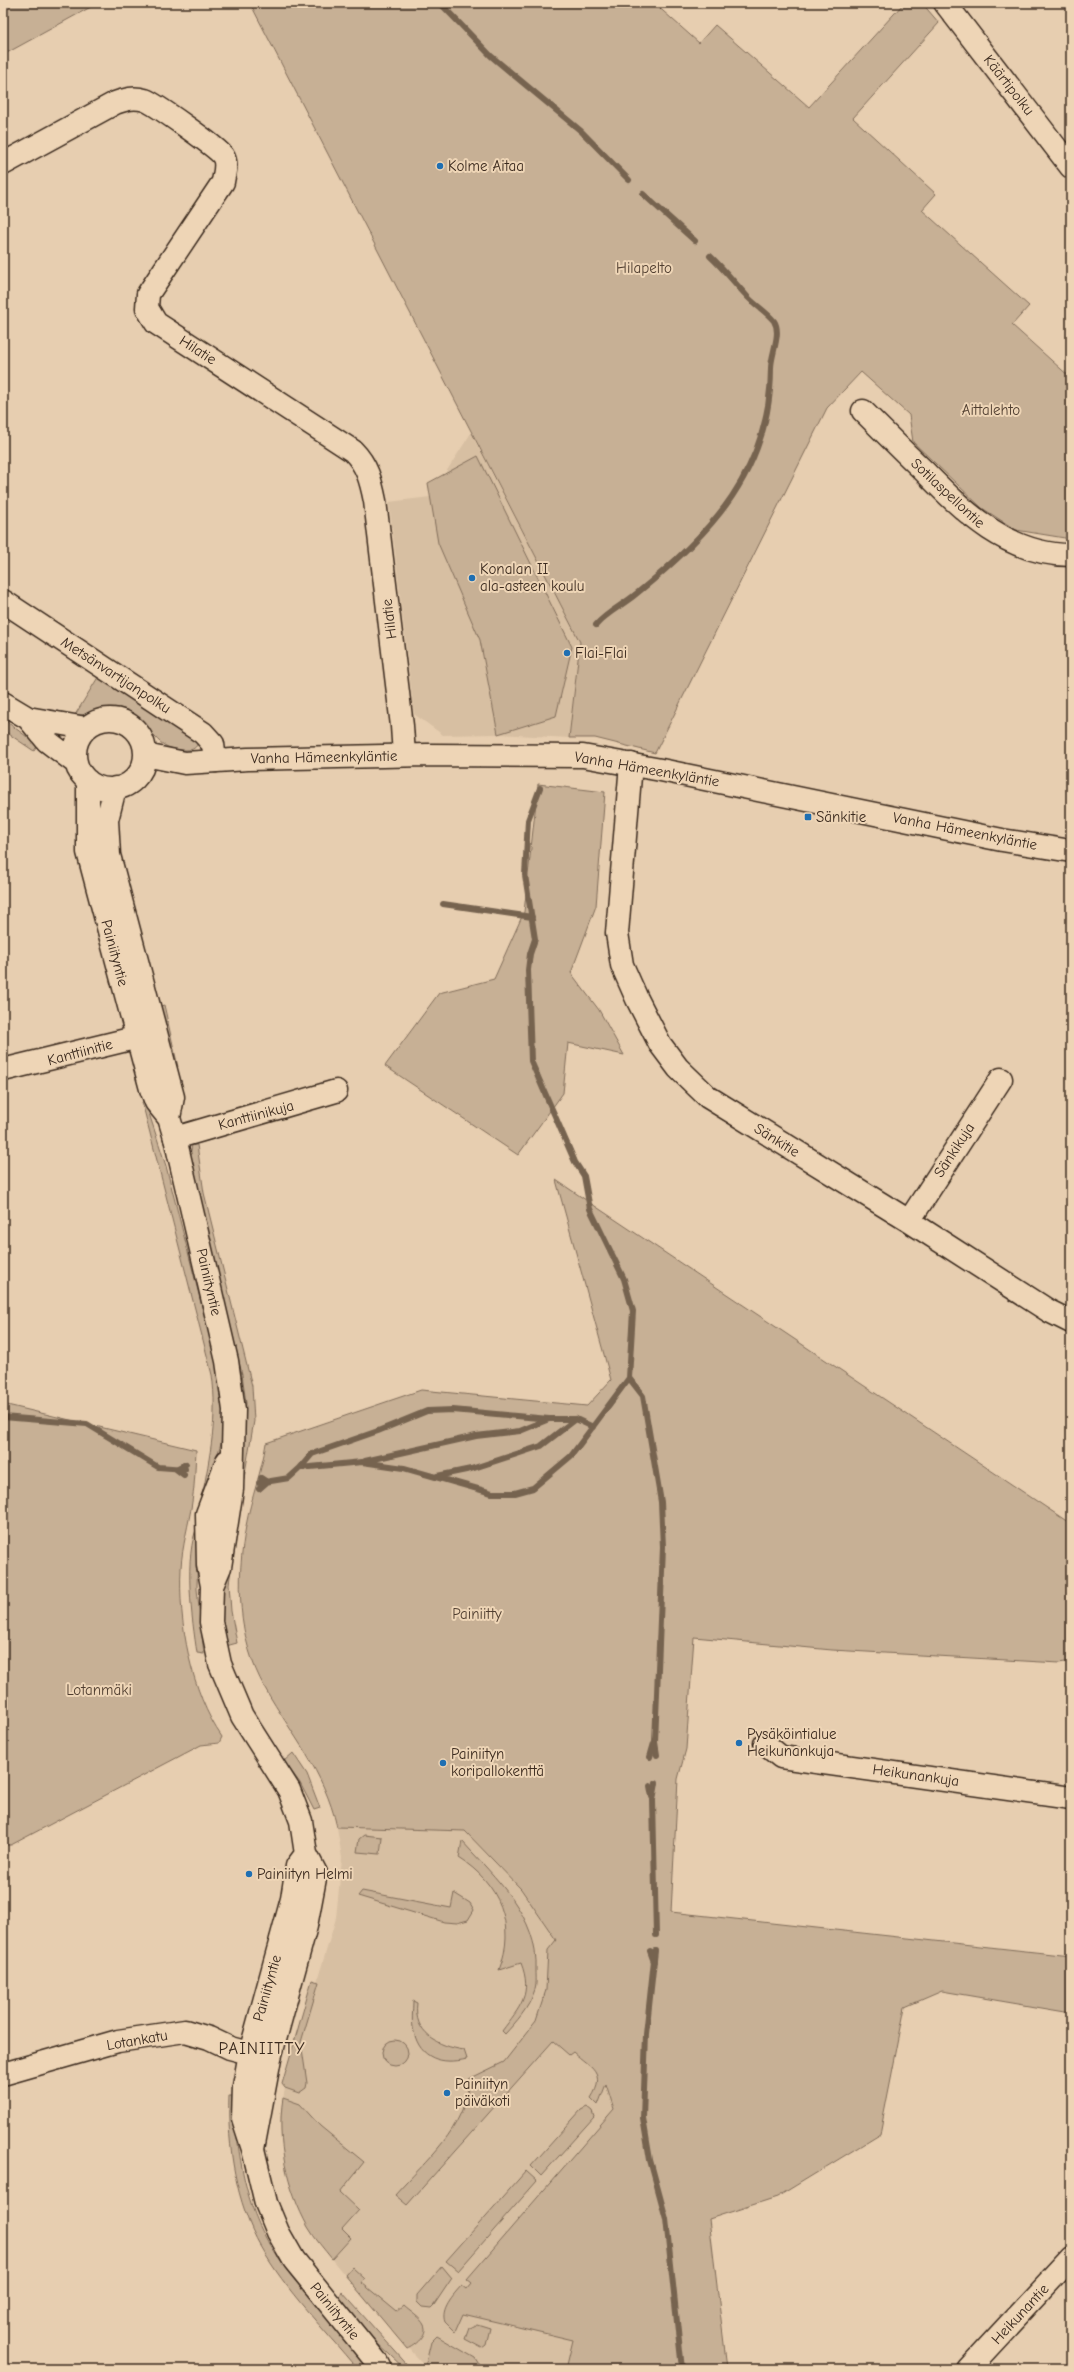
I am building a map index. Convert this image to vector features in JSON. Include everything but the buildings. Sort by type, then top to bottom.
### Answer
[{"type":"street","name":"Käärtipolku","points":[[945,3],[1071,167]]},
{"type":"street","name":"Hilatie","points":[[3,164],[115,103],[130,98],[146,100],[209,143],[223,156],[226,166],[223,182],[148,294],[147,308],[156,323],[353,451],[362,459],[369,475],[375,501],[403,731],[404,755]]},
{"type":"street","name":"Sotilaspellontie","points":[[863,411],[953,501],[987,529],[1011,541],[1036,550],[1071,555]]},
{"type":"street","name":"Metsänvartijanpolku","points":[[3,601],[203,733],[213,744],[215,760]]},
{"type":"street","points":[[3,703],[28,718],[47,741],[82,772],[104,788],[115,788],[125,785],[134,778],[141,769],[145,755],[140,737],[134,728],[125,722],[114,719],[103,719],[86,728],[75,748],[82,772]]},
{"type":"street","points":[[28,718],[86,728]]},
{"type":"street","name":"Vanha Hämeenkyläntie","points":[[145,755],[184,763],[215,760],[404,755],[493,754],[583,756],[631,764],[1071,851]]},
{"type":"street","name":"Sänkitie","points":[[631,764],[617,933],[622,965],[636,999],[660,1044],[678,1068],[708,1097],[909,1221],[1049,1311],[1071,1322]]},
{"type":"street","name":"Painiityntie","points":[[82,772],[88,852],[147,1035]]},
{"type":"street","name":"Painiityntie","points":[[115,788],[107,820],[109,855],[147,1035],[156,1102],[172,1128],[227,1360],[234,1410],[231,1449],[232,1489],[220,1567],[212,1586],[211,1622],[220,1664],[242,1716],[289,1790],[301,1821],[306,1854],[316,1873],[306,1926],[260,2055],[253,2149],[266,2203],[278,2232],[294,2260],[382,2366]]},
{"type":"street","name":"Kanttiinitie","points":[[3,1070],[147,1035]]},
{"type":"street","name":"Sänkikuja","points":[[909,1221],[1001,1079]]},
{"type":"street","name":"Kanttiinikuja","points":[[172,1128],[336,1091]]},
{"type":"street","name":"Heikunankuja","points":[[765,1744],[781,1757],[1071,1798]]},
{"type":"street","name":"Lotankatu","points":[[3,2074],[118,2041],[185,2031],[260,2055]]},
{"type":"street","name":"Heikunantie","points":[[968,2369],[1071,2258]]},
{"type":"shaded area","name":"Konalan II ala-asteen koulu","points":[[471,433],[580,642],[569,738],[498,734],[443,735],[414,714],[389,502],[430,497]]},
{"type":"shaded area","name":"Painiityn päiväkoti","points":[[337,1827],[465,1831],[521,1889],[556,1940],[624,2138],[655,2369],[428,2369],[371,2307],[333,2261],[308,2227],[289,2182],[281,2142],[280,2116],[285,2088],[336,1918],[342,1858]]},
{"type":"green space","points":[[3,3],[98,3],[3,55]]},
{"type":"green space","name":"Hilapelto","points":[[250,3],[654,3],[699,43],[715,25],[809,107],[904,3],[922,3],[939,23],[853,118],[936,194],[922,210],[1029,306],[1012,325],[1071,378],[1071,539],[1016,530],[982,508],[913,442],[909,415],[861,372],[827,408],[655,753],[595,738],[569,738],[580,642]]},
{"type":"green space","points":[[478,456],[572,647],[556,716],[498,734],[480,640],[438,543],[428,483]]},
{"type":"green space","points":[[100,674],[190,733],[198,743],[196,747],[183,750],[172,749],[164,745],[157,740],[141,720],[126,710],[111,707],[87,714],[75,715]]},
{"type":"green space","points":[[3,719],[38,745],[34,751],[3,730]]},
{"type":"green space","points":[[538,784],[605,792],[596,906],[571,973],[599,1010],[624,1055],[568,1043],[563,1093],[518,1155],[385,1066],[439,993],[494,979],[524,912]]},
{"type":"green space","points":[[164,1005],[178,1067],[172,1069],[155,1008]]},
{"type":"green space","points":[[145,1101],[166,1166],[219,1373],[224,1422],[221,1443],[204,1499],[202,1497],[214,1421],[214,1391],[212,1375],[142,1102]]},
{"type":"green space","points":[[192,1145],[197,1145],[204,1193],[252,1386],[254,1421],[239,1507],[237,1506],[246,1403],[242,1374],[228,1316],[188,1166]]},
{"type":"green space","name":"Painiitty","points":[[556,1180],[1071,1524],[1071,1661],[1059,1663],[832,1650],[694,1637],[686,1749],[678,1779],[671,1912],[1071,1956],[1071,2013],[942,1991],[905,2007],[880,2134],[777,2197],[709,2219],[727,2369],[566,2369],[573,2340],[463,2314],[455,2332],[445,2322],[444,2312],[448,2302],[455,2293],[462,2285],[467,2289],[472,2283],[467,2279],[614,2109],[606,2084],[598,2105],[591,2098],[596,2090],[597,2077],[591,2067],[573,2052],[569,2055],[553,2041],[407,2205],[395,2195],[432,2156],[453,2128],[461,2113],[466,2097],[469,2079],[504,2062],[536,2021],[546,1990],[548,1950],[556,1940],[521,1889],[465,1831],[337,1827],[324,1788],[316,1771],[265,1688],[256,1669],[244,1629],[240,1588],[243,1546],[248,1516],[266,1443],[421,1390],[587,1406],[611,1380]]},
{"type":"green space","name":"Lotanmäki","points":[[3,1404],[196,1450],[193,1496],[181,1568],[182,1611],[184,1633],[195,1678],[211,1719],[222,1737],[219,1743],[201,1745],[11,1845],[3,1845]]},
{"type":"green space","points":[[198,1525],[197,1589],[204,1654],[197,1653],[190,1588],[191,1553],[193,1538]]},
{"type":"green space","points":[[236,1532],[229,1584],[231,1611],[237,1643],[226,1646],[220,1608],[221,1583]]},
{"type":"green space","points":[[293,1753],[307,1774],[320,1808],[314,1810],[300,1783],[284,1761]]},
{"type":"green space","points":[[364,1835],[382,1837],[380,1854],[357,1852],[359,1839]]},
{"type":"green space","points":[[462,1841],[501,1884],[523,1915],[535,1951],[535,1990],[526,2009],[505,2034],[502,2031],[523,2000],[526,1983],[524,1974],[521,1963],[499,1970],[504,1953],[506,1937],[505,1921],[501,1906],[485,1880],[473,1868],[459,1858]]},
{"type":"green space","points":[[362,1891],[451,1908],[454,1893],[470,1903],[474,1910],[468,1920],[457,1923],[444,1922],[358,1896]]},
{"type":"green space","points":[[312,1980],[319,1982],[301,2042],[307,2083],[306,2088],[299,2093],[285,2088],[282,2084]]},
{"type":"green space","points":[[413,2001],[417,2003],[419,2023],[429,2037],[445,2045],[464,2050],[467,2059],[458,2061],[441,2060],[433,2058],[421,2048],[413,2028]]},
{"type":"green space","points":[[395,2040],[404,2044],[408,2053],[404,2062],[395,2066],[386,2062],[382,2053],[386,2044]]},
{"type":"green space","points":[[229,2096],[232,2096],[242,2170],[252,2206],[267,2240],[290,2274],[368,2369],[357,2369],[306,2310],[271,2263],[252,2230],[239,2193],[235,2174],[230,2134]]},
{"type":"green space","points":[[283,2098],[300,2104],[320,2126],[364,2162],[340,2192],[359,2210],[342,2229],[351,2238],[332,2259],[308,2227],[294,2197],[289,2181],[282,2148],[281,2114]]},
{"type":"green space","points":[[587,2107],[592,2111],[594,2117],[541,2176],[531,2166],[581,2110]]},
{"type":"green space","points":[[526,2171],[537,2181],[458,2271],[446,2261]]},
{"type":"green space","points":[[442,2266],[452,2278],[431,2308],[422,2307],[417,2302],[417,2295]]},
{"type":"green space","points":[[352,2267],[365,2279],[362,2283],[397,2312],[404,2306],[420,2320],[425,2329],[423,2336],[417,2343],[407,2349],[345,2275]]},
{"type":"green space","points":[[342,2292],[411,2369],[405,2369],[377,2343],[342,2303],[340,2297]]},
{"type":"green space","points":[[477,2324],[490,2328],[486,2345],[482,2348],[465,2339],[469,2328]]},
{"type":"green space","points":[[437,2336],[475,2358],[482,2369],[428,2369],[425,2367],[431,2342]]},
{"type":"waterway","points":[[440,3],[491,56],[581,131],[629,180]]},
{"type":"waterway","points":[[643,194],[695,241]]},
{"type":"waterway","points":[[596,625],[605,616],[631,598],[664,571],[712,523],[732,496],[748,468],[761,438],[768,404],[771,362],[777,337],[776,326],[771,317],[748,298],[710,256]]},
{"type":"waterway","points":[[259,1483],[289,1478],[300,1468],[362,1462],[404,1468],[492,1493],[515,1493],[533,1488],[571,1456],[629,1378],[633,1311],[624,1279],[590,1209],[584,1176],[575,1162],[531,1061],[528,970],[530,954],[535,939],[525,875],[528,820],[540,788]]},
{"type":"waterway","points":[[443,904],[532,917]]},
{"type":"waterway","points":[[629,1378],[643,1396],[661,1502],[663,1547],[655,1742],[657,1755]]},
{"type":"waterway","points":[[300,1468],[312,1454],[378,1431],[427,1411],[453,1410],[549,1419]]},
{"type":"waterway","points":[[3,1417],[87,1424],[158,1467],[185,1469]]},
{"type":"waterway","points":[[365,1461],[476,1436],[520,1431],[549,1419],[576,1419],[593,1427]]},
{"type":"waterway","points":[[437,1476],[471,1469],[541,1446],[576,1419]]},
{"type":"waterway","points":[[184,1475],[176,1469],[186,1464]]},
{"type":"waterway","points":[[259,1489],[267,1482],[261,1478]]},
{"type":"waterway","points":[[650,1757],[654,1743]]},
{"type":"waterway","points":[[656,1783],[653,1800],[656,1935]]},
{"type":"waterway","points":[[650,1786],[652,1797]]},
{"type":"waterway","points":[[650,1951],[654,1962]]},
{"type":"waterway","points":[[655,1951],[646,2034],[643,2118],[650,2160],[666,2219],[682,2369]]},
{"type":"place","name":"Kolme Aitaa","points":[[440,166]]},
{"type":"place","name":"Konalan II ala-asteen koulu","points":[[472,578]]},
{"type":"place","name":"Flai-Flai","points":[[567,653]]},
{"type":"place","name":"Sänkitie","points":[[808,817]]},
{"type":"place","name":"Pysäköintialue Heikunankuja","points":[[739,1743]]},
{"type":"place","name":"Painiityn koripallokenttä","points":[[443,1763]]},
{"type":"place","name":"Painiityn Helmi","points":[[249,1874]]},
{"type":"place","name":"Painiityn päiväkoti","points":[[447,2093]]},
{"type":"district","name":"PAINIITTY","points":[[262,2048]]},
{"type":"park label","name":"Aittalehto","points":[[991,410]]}]
